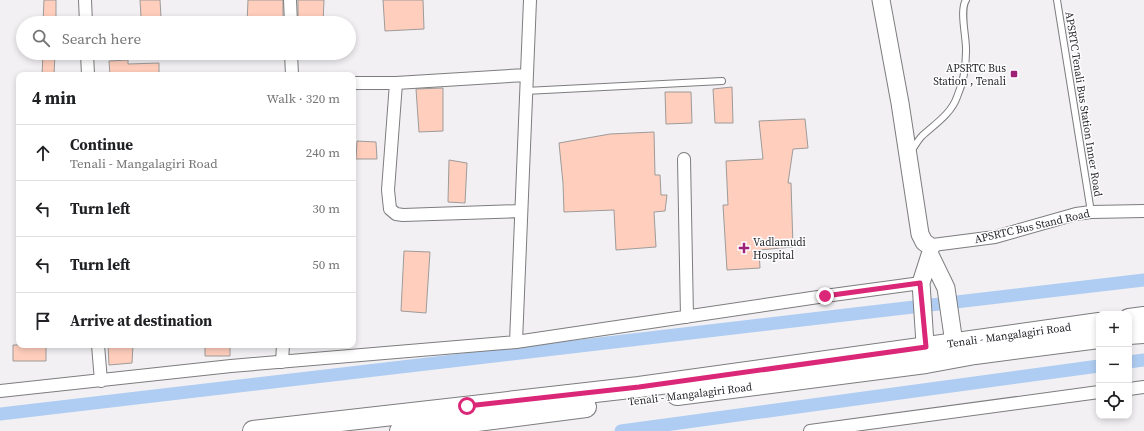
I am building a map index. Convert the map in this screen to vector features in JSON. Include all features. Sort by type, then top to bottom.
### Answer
[{"type":"main road","points":[[1132,319],[1144,317]]},
{"type":"main road","name":"Tenali - Mangalagiri Road","points":[[253,431],[639,387],[955,346],[1096,323]]},
{"type":"main road","points":[[1132,334],[1144,333]]},
{"type":"main road","name":"Tenali - Mangalagiri Road","points":[[955,346],[1096,338]]},
{"type":"main road","name":"Tenali - Mangalagiri Road","points":[[400,431],[926,350]]},
{"type":"street","points":[[84,0],[85,16]]},
{"type":"street","points":[[290,0],[291,16]]},
{"type":"street","points":[[516,342],[530,0]]},
{"type":"street","points":[[880,0],[900,103],[920,234],[930,251],[946,288],[955,346]]},
{"type":"street","points":[[87,60],[88,72]]},
{"type":"street","points":[[291,60],[292,72]]},
{"type":"street","points":[[356,83],[396,83],[526,75]]},
{"type":"street","points":[[396,83],[388,190],[390,209],[396,214],[403,215],[521,211]]},
{"type":"street","points":[[684,158],[687,317]]},
{"type":"street","name":"APSRTC Bus Stand Road","points":[[930,251],[938,243],[961,242],[995,236],[1076,214],[1091,212],[1144,211]]},
{"type":"street","points":[[926,350],[921,287],[930,251]]},
{"type":"street","points":[[0,391],[231,366],[516,342],[825,296],[921,287]]},
{"type":"street","points":[[98,348],[101,380]]},
{"type":"street","points":[[282,362],[283,348]]},
{"type":"street","points":[[1132,389],[1144,387]]},
{"type":"street","points":[[810,431],[1096,392]]},
{"type":"lane","points":[[908,156],[921,137],[946,115],[957,98],[964,76],[966,51],[963,13],[964,3],[966,0]]},
{"type":"lane","name":"APSRTC Tenali Bus Station Inner Road","points":[[1056,0],[1091,212]]},
{"type":"lane","points":[[526,91],[722,81]]},
{"type":"building","points":[[44,0],[56,0],[56,16],[43,16]]},
{"type":"building","points":[[140,0],[160,0],[161,16],[141,16]]},
{"type":"building","points":[[248,0],[283,0],[283,16],[247,16]]},
{"type":"building","points":[[298,0],[324,0],[323,16],[298,16]]},
{"type":"building","points":[[383,0],[423,0],[424,29],[385,31]]},
{"type":"building","points":[[43,60],[55,60],[54,72],[42,72]]},
{"type":"building","points":[[128,60],[128,64],[159,63],[159,72],[110,72],[109,61]]},
{"type":"building","points":[[732,87],[733,123],[715,123],[713,89]]},
{"type":"building","points":[[443,88],[443,131],[419,132],[416,89]]},
{"type":"building","points":[[665,92],[691,92],[692,123],[666,124]]},
{"type":"building","points":[[805,119],[808,148],[793,149],[788,183],[791,183],[793,247],[759,250],[760,268],[727,270],[723,205],[728,205],[726,161],[763,159],[759,121]]},
{"type":"building","points":[[654,132],[655,175],[660,175],[661,195],[667,195],[665,211],[654,212],[656,247],[616,250],[614,210],[564,212],[559,143],[610,134]]},
{"type":"building","points":[[357,141],[376,142],[377,159],[356,159]]},
{"type":"building","points":[[449,160],[467,163],[465,203],[448,202]]},
{"type":"building","points":[[404,251],[430,252],[426,313],[401,311]]},
{"type":"building","points":[[13,345],[16,345],[16,348],[46,348],[46,361],[13,361]]},
{"type":"building","points":[[108,348],[133,348],[132,363],[109,365]]},
{"type":"building","points":[[205,348],[230,348],[230,356],[205,356]]},
{"type":"waterway","points":[[0,414],[1144,280]]},
{"type":"waterway","points":[[1132,362],[1144,360]]},
{"type":"waterway","points":[[621,431],[1096,366]]},
{"type":"place","name":"APSRTC Bus Station , Tenali","points":[[1014,74]]},
{"type":"place","name":"Vadlamudi Hospital","points":[[744,248]]},
{"type":"route","points":[[467,406],[639,387],[926,347],[920,283],[825,296]]}]
